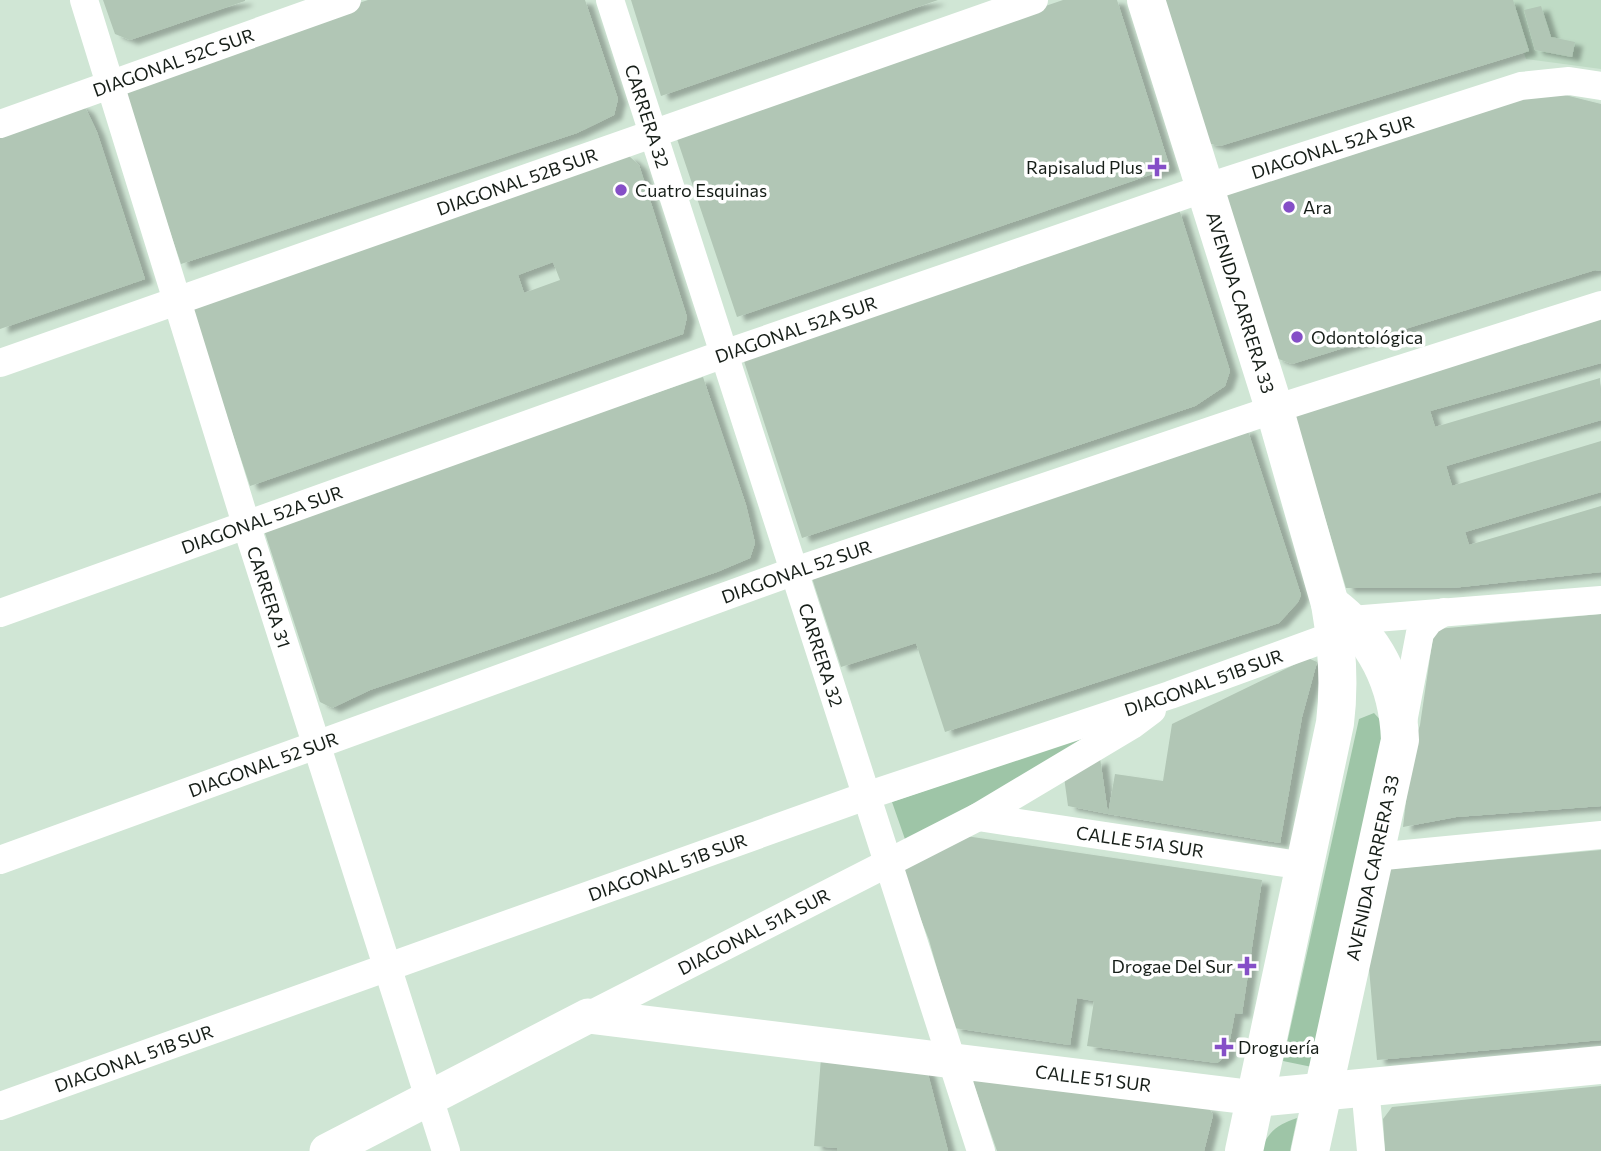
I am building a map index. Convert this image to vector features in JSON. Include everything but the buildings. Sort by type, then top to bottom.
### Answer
[{"type":"main road","name":"AVENIDA CARRERA 33","points":[[1146,0],[1339,620],[1336,712],[1244,1151]]},
{"type":"main road","name":"AVENIDA CARRERA 33","points":[[1310,1151],[1399,740],[1399,718],[1388,674],[1377,654],[1339,620]]},
{"type":"main road","name":"CALLE 51 SUR","points":[[1256,1098],[1601,1065]]},
{"type":"street","name":"CARRERA 31","points":[[84,0],[247,527],[446,1151]]},
{"type":"street","name":"DIAGONAL 52C SUR","points":[[0,124],[347,0]]},
{"type":"street","name":"CARRERA 32","points":[[610,0],[792,572],[981,1151]]},
{"type":"street","name":"DIAGONAL 52B SUR","points":[[0,363],[1034,0]]},
{"type":"street","name":"DIAGONAL 52A SUR","points":[[0,613],[724,355],[1204,190],[1521,86],[1569,81],[1601,86]]},
{"type":"street","name":"DIAGONAL 52 SUR","points":[[0,860],[317,747],[792,572],[1601,305]]},
{"type":"street","name":"DIAGONAL 51B SUR","points":[[0,1107],[866,796],[1170,695],[1339,620],[1601,600]]},
{"type":"street","points":[[1399,740],[1420,633],[1429,621],[1444,612]]},
{"type":"street","name":"DIAGONAL 51A SUR","points":[[327,1151],[978,817],[1132,725],[1170,695]]},
{"type":"street","name":"CALLE 51A SUR","points":[[978,817],[1305,866]]},
{"type":"street","points":[[1374,857],[1601,835]]},
{"type":"street","name":"CALLE 51 SUR","points":[[588,1016],[1256,1098]]},
{"type":"street","points":[[1365,1087],[1371,1151]]},
{"type":"shaded area","points":[[1507,0],[1601,0],[1601,69],[1526,59]]},
{"type":"shaded area","points":[[1374,713],[1385,725],[1312,1067],[1283,1061],[1359,719]]},
{"type":"shaded area","points":[[1134,719],[906,842],[892,802]]},
{"type":"shaded area","points":[[1297,1118],[1290,1151],[1262,1151],[1274,1130]]},
{"type":"place","name":"Rapisalud Plus","points":[[1157,167]]},
{"type":"place","name":"Cuatro Esquinas","points":[[621,190]]},
{"type":"place","name":"Ara","points":[[1289,207]]},
{"type":"place","name":"Odontológica","points":[[1297,337]]},
{"type":"place","name":"Drogae Del Sur","points":[[1247,966]]},
{"type":"place","name":"Droguería","points":[[1224,1047]]}]
